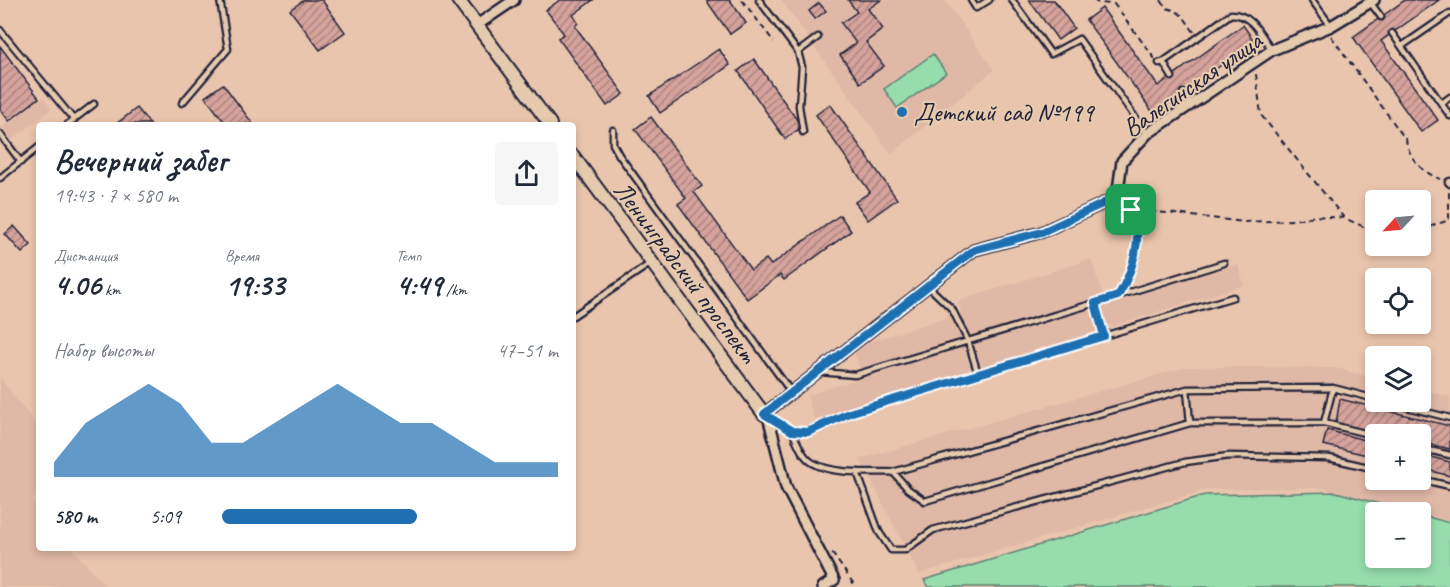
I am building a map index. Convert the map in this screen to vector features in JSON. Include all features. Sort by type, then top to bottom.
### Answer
[{"type":"street","points":[[459,0],[549,122]]},
{"type":"street","points":[[477,25],[510,1]]},
{"type":"street","name":"Валегинская улица","points":[[1117,197],[1122,161],[1148,134],[1272,50],[1328,28],[1372,1]]},
{"type":"street","name":"Ленинградский проспект","points":[[576,160],[766,415]]},
{"type":"street","points":[[823,587],[834,580],[786,487],[766,415],[791,392],[974,250],[1042,232],[1117,197]]},
{"type":"lane","points":[[182,103],[228,49],[220,0]]},
{"type":"lane","points":[[759,0],[798,52],[802,66],[799,106],[804,132]]},
{"type":"lane","points":[[971,0],[976,8],[989,0]]},
{"type":"lane","points":[[1012,0],[1051,54],[1079,39],[1148,134]]},
{"type":"lane","points":[[1312,0],[1328,28]]},
{"type":"lane","points":[[1372,1],[1381,17]]},
{"type":"lane","points":[[1402,46],[1450,13]]},
{"type":"lane","points":[[1172,76],[1161,63],[1231,14],[1241,14],[1249,18],[1272,50]]},
{"type":"lane","points":[[0,30],[74,120]]},
{"type":"lane","points":[[1392,33],[1450,116]]},
{"type":"lane","points":[[798,52],[818,37]]},
{"type":"lane","points":[[1183,93],[1193,105]]},
{"type":"lane","points":[[1442,103],[1450,97]]},
{"type":"lane","points":[[71,122],[94,104]]},
{"type":"lane","points":[[613,130],[613,144],[619,155],[791,392]]},
{"type":"lane","points":[[0,134],[21,162]]},
{"type":"lane","points":[[0,178],[36,150]]},
{"type":"lane","points":[[1117,197],[1131,210],[1137,228],[1134,256],[1128,280],[1118,296]]},
{"type":"lane","points":[[576,314],[651,263]]},
{"type":"lane","points":[[818,372],[855,375],[1224,263]]},
{"type":"lane","points":[[928,285],[952,309],[968,341],[978,374]]},
{"type":"lane","points":[[766,415],[792,431],[808,432],[849,413],[1233,297]]},
{"type":"lane","points":[[1095,303],[1104,336]]},
{"type":"lane","points":[[792,431],[801,450],[812,462],[845,472],[893,472],[1187,389],[1333,388],[1365,396]]},
{"type":"lane","points":[[1324,423],[1333,388]]},
{"type":"lane","points":[[1187,389],[1190,423]]},
{"type":"lane","points":[[1426,412],[1450,418]]},
{"type":"lane","points":[[893,472],[908,489],[925,501],[1190,423],[1324,423],[1365,433]]},
{"type":"lane","points":[[1431,451],[1450,455]]},
{"type":"lane","points":[[857,472],[879,532],[891,550],[905,550],[933,530],[1185,462],[1229,456],[1329,458],[1365,466]]},
{"type":"lane","points":[[1431,482],[1450,486]]},
{"type":"path","points":[[742,0],[774,42]]},
{"type":"path","points":[[1093,0],[1098,3],[1114,4],[1161,63]]},
{"type":"path","points":[[1161,0],[1166,8],[1177,10],[1198,37]]},
{"type":"path","points":[[1328,28],[1406,140],[1409,153],[1424,172],[1450,182],[1449,220],[1431,226]]},
{"type":"path","points":[[1251,63],[1257,75],[1261,116],[1344,218]]},
{"type":"path","points":[[1131,210],[1161,211],[1245,222],[1294,220],[1315,216],[1344,218],[1365,227]]},
{"type":"shaded area","name":"Детский сад №199","points":[[781,0],[945,0],[994,70],[891,154]]},
{"type":"shaded area","points":[[43,97],[52,109],[10,141],[0,129]]},
{"type":"shaded area","points":[[1091,259],[1106,305],[1238,264],[1244,285],[814,419],[807,395],[862,378],[853,347],[961,313],[958,301]]},
{"type":"shaded area","points":[[1186,367],[1336,368],[1365,375],[1365,412],[1431,412],[1431,392],[1450,397],[1450,521],[1431,516],[1431,502],[1377,502],[1324,488],[1209,489],[919,574],[860,459]]},
{"type":"shaded area","points":[[0,378],[36,424],[36,497],[32,500],[36,505],[36,551],[75,551],[106,587],[0,587]]},
{"type":"green space","points":[[933,54],[946,73],[897,108],[884,89]]},
{"type":"green space","points":[[1336,492],[1373,502],[1365,502],[1365,568],[1431,568],[1431,518],[1450,523],[1450,587],[929,587],[924,580],[1205,495]]},
{"type":"building","points":[[304,0],[322,0],[345,32],[320,50],[290,10]]},
{"type":"building","points":[[560,0],[593,0],[573,15],[578,23],[575,26],[624,94],[607,106],[558,38],[564,34],[546,10]]},
{"type":"building","points":[[706,0],[730,0],[746,23],[730,34]]},
{"type":"building","points":[[848,0],[881,0],[868,9],[883,29],[866,42],[884,66],[860,83],[840,55],[856,43],[841,23],[857,12]]},
{"type":"building","points":[[1029,0],[1054,0],[1074,28],[1058,40]]},
{"type":"building","points":[[1405,0],[1439,0],[1381,41],[1438,120],[1421,132],[1353,37]]},
{"type":"building","points":[[819,3],[826,11],[815,19],[809,11]]},
{"type":"building","points":[[1102,8],[1158,86],[1243,25],[1254,41],[1154,114],[1086,20]]},
{"type":"building","points":[[0,46],[39,98],[9,121],[0,109]]},
{"type":"building","points":[[719,49],[730,65],[660,113],[649,96]]},
{"type":"building","points":[[754,59],[802,127],[785,139],[738,71]]},
{"type":"building","points":[[223,84],[252,122],[224,122],[205,97]]},
{"type":"building","points":[[830,104],[897,199],[868,220],[855,202],[870,192],[816,115]]},
{"type":"building","points":[[137,108],[148,122],[119,122]]},
{"type":"building","points":[[651,117],[702,186],[694,192],[751,270],[766,259],[771,265],[840,215],[851,231],[784,280],[780,275],[747,299],[678,204],[686,198],[635,129]]},
{"type":"building","points":[[14,226],[31,245],[22,253],[5,234]]},
{"type":"building","points":[[1340,399],[1365,405],[1365,412],[1393,412],[1450,426],[1450,449],[1431,445],[1431,424],[1365,424],[1365,430],[1336,423]]},
{"type":"building","points":[[1327,430],[1365,440],[1365,455],[1323,445]]},
{"type":"building","points":[[1431,457],[1450,462],[1450,476],[1431,471]]},
{"type":"place","name":"Детский сад №199","points":[[902,112]]},
{"type":"route","points":[[1117,197],[1131,210],[1137,228],[1134,256],[1128,280],[1118,296],[1095,303],[1104,336],[849,413],[808,432],[792,431],[764,414],[974,250],[1042,232],[1117,197]]}]
